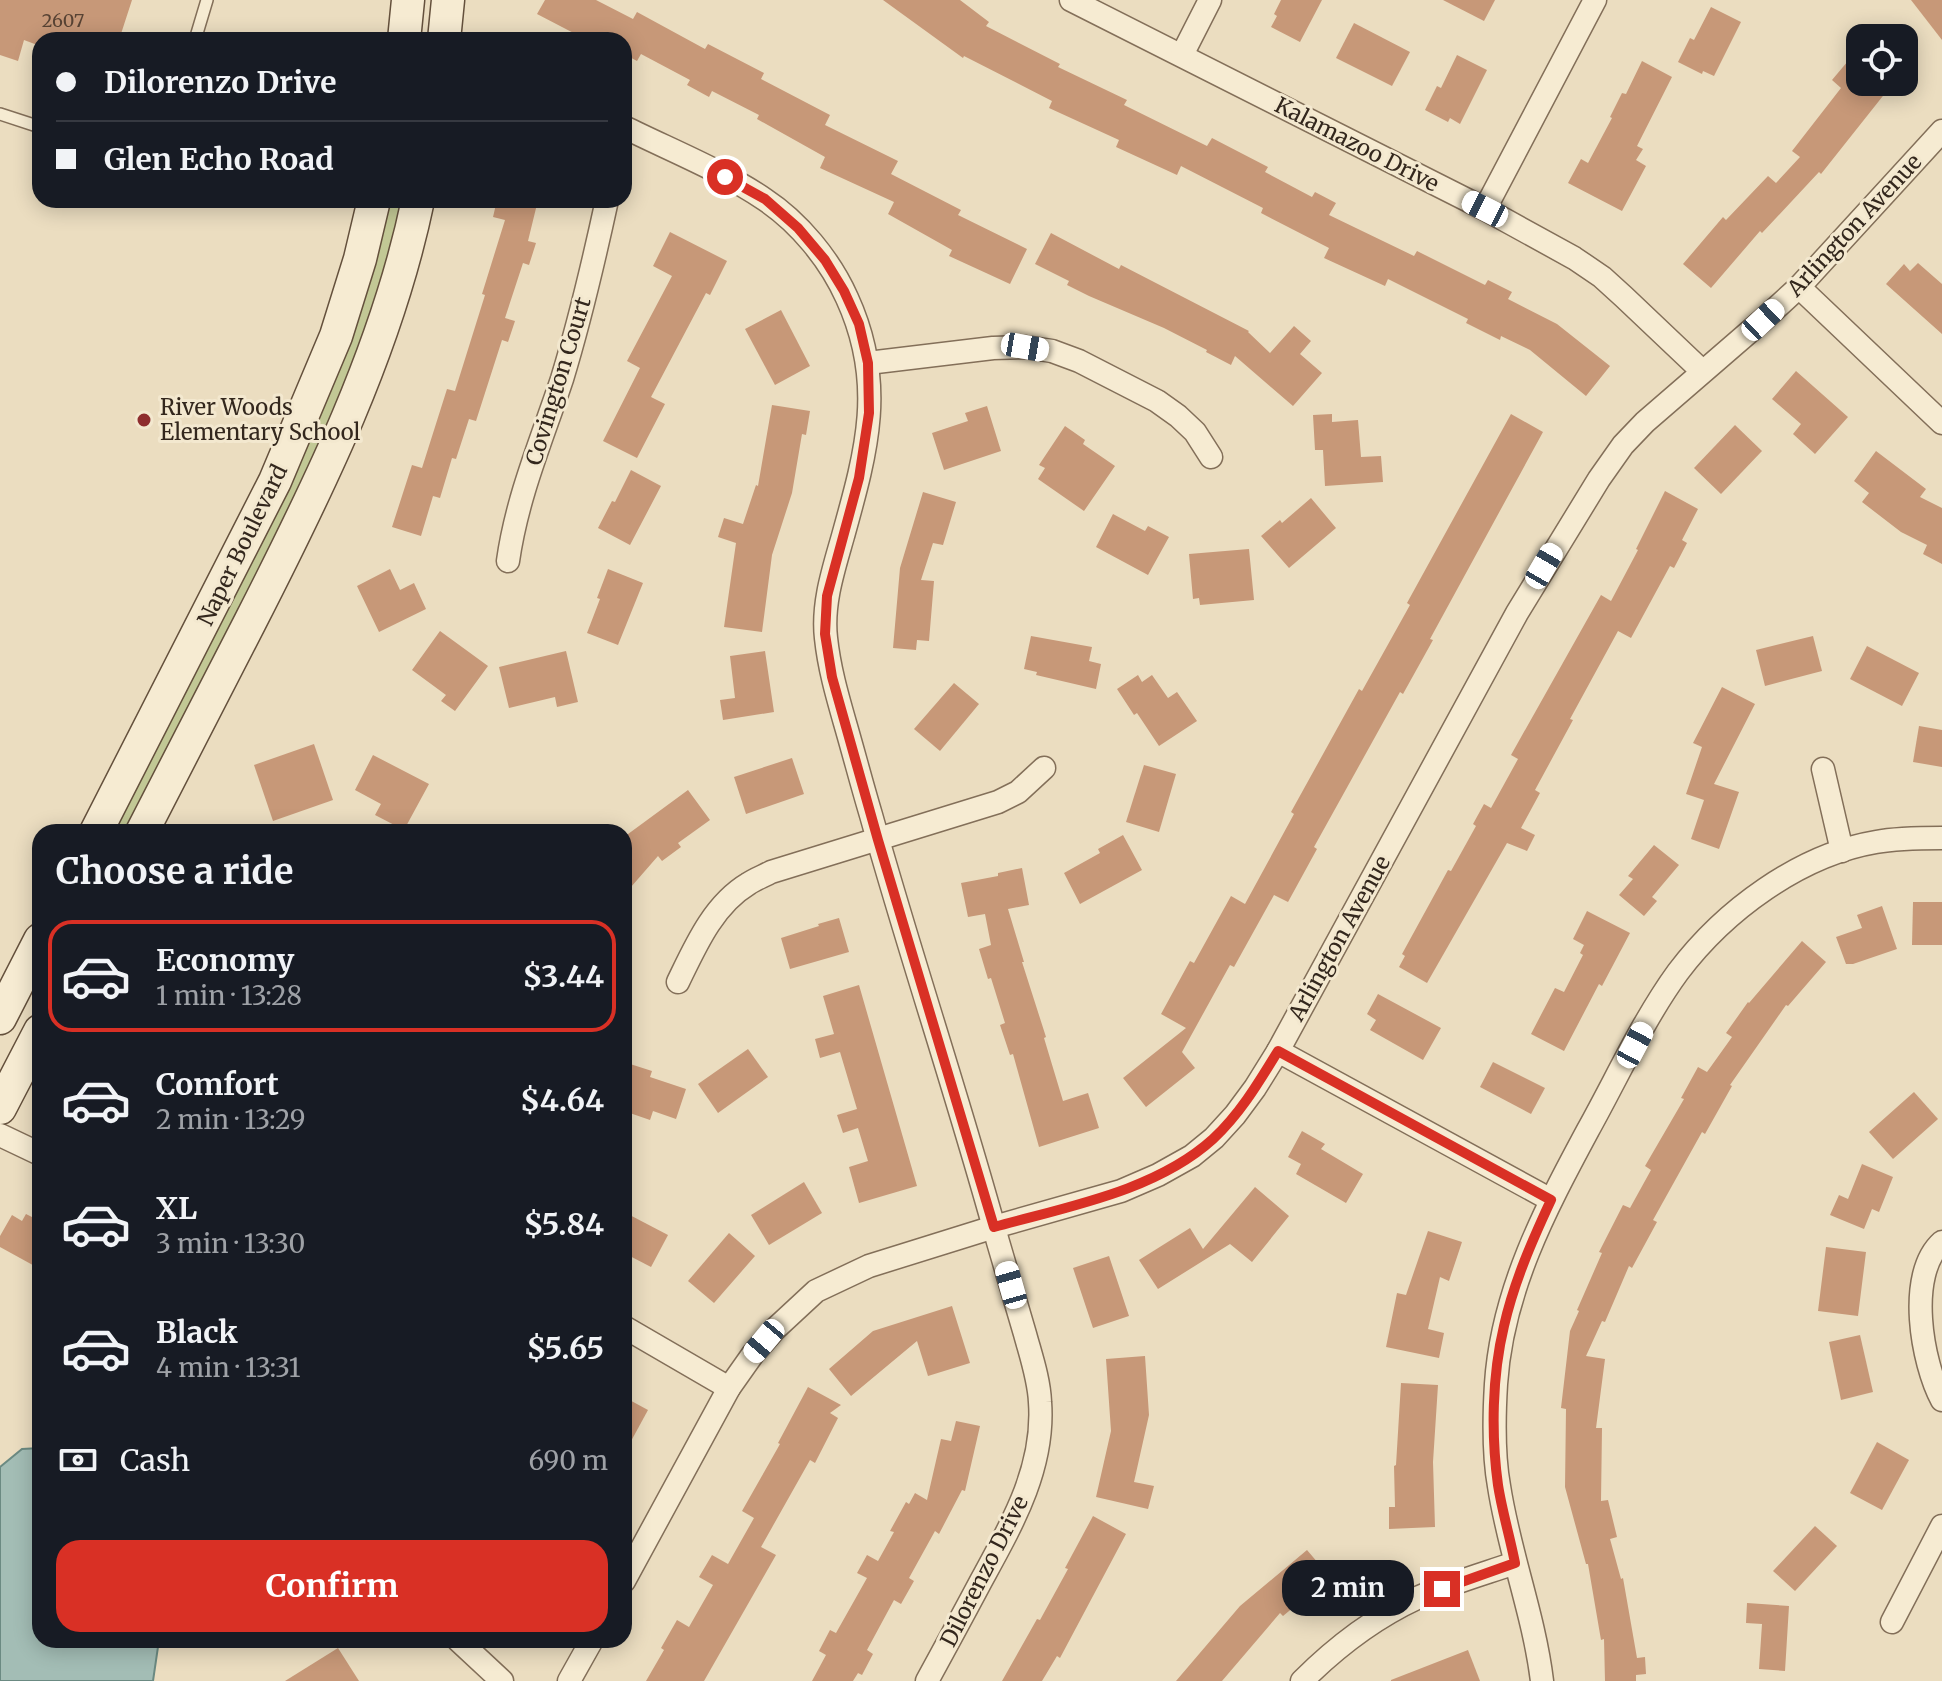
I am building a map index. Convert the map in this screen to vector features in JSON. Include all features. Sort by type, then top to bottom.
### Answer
[{"type":"main road","points":[[405,32],[408,0]]},
{"type":"main road","points":[[445,32],[448,0]]},
{"type":"main road","name":"Naper Boulevard","points":[[100,824],[281,467],[336,336],[372,208]]},
{"type":"main road","name":"Naper Boulevard","points":[[146,824],[293,538],[329,461],[390,304],[416,208]]},
{"type":"main road","points":[[0,1018],[32,956]]},
{"type":"main road","points":[[0,1108],[32,1046]]},
{"type":"street","name":"Kalamazoo Drive","points":[[1071,0],[1485,209],[1574,258],[1602,277],[1702,371]]},
{"type":"street","points":[[1182,55],[1210,0]]},
{"type":"street","points":[[1485,209],[1595,0]]},
{"type":"street","name":"Arlington Avenue","points":[[632,1566],[729,1388],[775,1329],[816,1291],[869,1266],[1121,1191],[1192,1156],[1235,1115],[1278,1051],[1517,613],[1558,543],[1623,445],[1645,422],[1799,287],[1942,131]]},
{"type":"street","name":"Dilorenzo Drive","points":[[632,132],[765,199],[798,228],[825,260],[844,291],[859,324],[868,363],[869,413],[865,447],[827,596],[825,634],[832,677],[994,1227],[1041,1401],[1035,1459],[1025,1495],[1010,1529],[927,1681]]},
{"type":"street","name":"Covington Court","points":[[508,561],[516,514],[566,364],[605,208]]},
{"type":"street","points":[[1799,287],[1942,423]]},
{"type":"street","points":[[868,363],[993,348],[1025,347],[1052,351],[1079,361],[1157,401],[1195,432],[1211,457]]},
{"type":"street","points":[[678,982],[710,923],[724,904],[746,885],[771,872],[998,802],[1018,792],[1044,768]]},
{"type":"street","points":[[1823,769],[1847,849]]},
{"type":"street","points":[[1542,1681],[1535,1636],[1498,1485],[1494,1434],[1496,1381],[1503,1328],[1530,1245],[1551,1200],[1676,975],[1733,912],[1808,864],[1847,849],[1876,841],[1942,838]]},
{"type":"street","points":[[1278,1051],[1551,1200]]},
{"type":"street","points":[[0,1135],[32,1150]]},
{"type":"street","points":[[1942,1242],[1935,1248],[1928,1265],[1920,1312],[1928,1363],[1942,1400]]},
{"type":"street","points":[[632,1332],[729,1388]]},
{"type":"street","points":[[1892,1622],[1942,1526]]},
{"type":"street","points":[[1302,1681],[1347,1641],[1382,1617],[1418,1598],[1515,1563]]},
{"type":"street","points":[[467,1648],[502,1681]]},
{"type":"street","points":[[569,1681],[588,1648]]},
{"type":"lane","points":[[197,32],[207,0]]},
{"type":"lane","points":[[0,114],[32,124]]},
{"type":"green space","points":[[387,208],[404,208],[349,387],[134,824],[115,824],[308,443],[354,322]]},
{"type":"water","points":[[32,1448],[32,1648],[158,1648],[153,1681],[0,1681],[0,1467],[22,1449]]},
{"type":"building","points":[[0,0],[132,0],[122,32],[32,32],[32,43],[24,40],[18,61],[0,55]]},
{"type":"building","points":[[545,0],[596,0],[633,19],[637,12],[705,49],[708,44],[764,73],[761,79],[830,115],[825,125],[898,161],[891,174],[961,210],[958,215],[1027,249],[1010,284],[949,256],[952,250],[888,214],[894,202],[820,168],[825,157],[757,119],[759,115],[712,91],[709,97],[687,85],[690,80],[641,54],[637,61],[632,58],[632,32],[572,32],[537,14]]},
{"type":"building","points":[[883,0],[960,0],[989,22],[986,26],[1060,64],[1058,67],[1127,100],[1124,105],[1207,146],[1212,138],[1268,167],[1265,172],[1312,197],[1315,192],[1336,203],[1329,215],[1414,256],[1417,251],[1485,285],[1488,280],[1512,292],[1508,299],[1557,324],[1610,366],[1586,396],[1530,350],[1501,336],[1500,340],[1466,323],[1468,319],[1388,279],[1385,286],[1324,258],[1329,248],[1261,213],[1263,208],[1181,166],[1177,175],[1116,147],[1119,140],[1049,108],[1052,101],[963,58]]},
{"type":"building","points":[[1281,0],[1322,0],[1300,42],[1271,27]]},
{"type":"building","points":[[1443,0],[1495,0],[1484,21]]},
{"type":"building","points":[[1911,0],[1942,0],[1942,40]]},
{"type":"building","points":[[1711,7],[1741,22],[1714,76],[1703,71],[1702,74],[1678,62],[1690,38],[1694,40]]},
{"type":"building","points":[[1354,23],[1410,52],[1392,86],[1336,58]]},
{"type":"building","points":[[1457,55],[1487,70],[1460,124],[1450,118],[1448,122],[1425,110],[1437,86],[1441,88]]},
{"type":"building","points":[[1642,61],[1672,77],[1637,146],[1643,149],[1636,160],[1646,166],[1622,211],[1568,183],[1581,159],[1588,163],[1622,93],[1626,94]]},
{"type":"building","points":[[1846,63],[1846,96],[1883,96],[1821,174],[1819,172],[1762,233],[1760,231],[1711,288],[1683,264],[1723,217],[1726,220],[1768,176],[1776,183],[1800,157],[1792,151],[1841,88],[1832,80]]},
{"type":"building","points":[[495,208],[536,208],[528,241],[536,243],[529,265],[523,263],[505,318],[515,321],[508,342],[502,340],[476,421],[469,419],[456,459],[452,458],[440,498],[433,496],[421,536],[392,527],[412,465],[422,468],[447,389],[455,391],[505,220],[493,217]]},
{"type":"building","points":[[670,232],[727,261],[710,295],[706,293],[651,397],[665,404],[637,458],[603,441],[640,368],[627,361],[672,276],[653,266]]},
{"type":"building","points":[[1051,233],[1249,331],[1270,353],[1294,326],[1311,341],[1300,354],[1322,373],[1293,406],[1235,356],[1231,365],[1164,328],[1067,285],[1069,281],[1035,264]]},
{"type":"building","points":[[1918,263],[1942,284],[1942,334],[1886,284],[1904,264],[1910,271]]},
{"type":"building","points":[[781,310],[810,366],[775,385],[745,329]]},
{"type":"building","points":[[1796,371],[1848,417],[1815,454],[1793,434],[1801,424],[1772,399]]},
{"type":"building","points":[[772,405],[810,411],[806,435],[802,434],[792,493],[772,555],[762,632],[724,627],[736,543],[718,537],[724,518],[743,524],[758,486]]},
{"type":"building","points":[[987,406],[1001,451],[944,470],[932,433],[968,421],[965,413]]},
{"type":"building","points":[[1332,414],[1332,422],[1358,420],[1361,457],[1381,456],[1383,482],[1325,486],[1323,450],[1315,450],[1313,415]]},
{"type":"building","points":[[1511,414],[1543,432],[1430,639],[1433,640],[1403,694],[1400,692],[1314,847],[1317,849],[1288,902],[1274,895],[1234,967],[1230,965],[1182,1052],[1195,1068],[1146,1107],[1123,1078],[1186,1028],[1161,1014],[1231,896],[1245,904],[1294,814],[1291,812],[1410,605],[1407,603]]},
{"type":"building","points":[[1735,425],[1762,451],[1721,494],[1694,468]]},
{"type":"building","points":[[1065,426],[1085,440],[1083,444],[1115,466],[1084,511],[1038,479],[1045,468],[1039,465]]},
{"type":"building","points":[[1876,451],[1926,489],[1920,497],[1942,508],[1942,564],[1923,554],[1927,545],[1901,532],[1862,502],[1869,493],[1854,481]]},
{"type":"building","points":[[631,470],[661,486],[630,545],[598,528]]},
{"type":"building","points":[[1665,491],[1698,509],[1682,540],[1687,543],[1674,568],[1670,566],[1631,638],[1618,631],[1570,719],[1573,720],[1535,790],[1540,793],[1521,828],[1535,835],[1527,851],[1507,843],[1427,983],[1399,967],[1405,956],[1402,954],[1476,826],[1473,824],[1484,804],[1491,808],[1518,759],[1511,755],[1601,595],[1611,601]]},
{"type":"building","points":[[923,492],[956,502],[943,545],[933,543],[921,580],[934,581],[929,641],[917,640],[916,650],[893,648],[900,568]]},
{"type":"building","points":[[1311,498],[1336,528],[1289,568],[1261,536]]},
{"type":"building","points":[[1113,514],[1145,531],[1148,526],[1169,537],[1148,575],[1096,547]]},
{"type":"building","points":[[1249,549],[1254,600],[1200,605],[1199,598],[1193,599],[1189,554]]},
{"type":"building","points":[[390,569],[400,590],[414,583],[426,609],[379,632],[357,586]]},
{"type":"building","points":[[608,569],[643,583],[618,645],[587,633]]},
{"type":"building","points":[[440,631],[488,666],[455,711],[441,701],[446,695],[412,670]]},
{"type":"building","points":[[1031,636],[1092,647],[1089,661],[1101,664],[1096,689],[1036,675],[1037,672],[1024,669]]},
{"type":"building","points":[[1813,636],[1822,671],[1765,686],[1756,650]]},
{"type":"building","points":[[1867,646],[1919,673],[1902,706],[1850,679]]},
{"type":"building","points":[[566,651],[578,702],[557,707],[555,697],[509,708],[499,667]]},
{"type":"building","points":[[765,651],[774,712],[723,720],[720,700],[735,698],[730,656]]},
{"type":"building","points":[[1138,675],[1142,682],[1152,675],[1168,698],[1177,692],[1197,721],[1159,746],[1117,689]]},
{"type":"building","points":[[954,683],[979,704],[940,751],[914,729]]},
{"type":"building","points":[[1722,687],[1755,704],[1714,784],[1739,792],[1719,849],[1691,839],[1704,800],[1686,794],[1702,747],[1693,743]]},
{"type":"building","points":[[1919,726],[1942,730],[1942,767],[1913,762]]},
{"type":"building","points":[[314,744],[333,800],[273,821],[254,765]]},
{"type":"building","points":[[373,755],[429,784],[407,824],[392,824],[375,815],[381,804],[355,790]]},
{"type":"building","points":[[792,758],[804,794],[746,814],[734,777]]},
{"type":"building","points":[[1144,765],[1176,774],[1159,832],[1126,822]]},
{"type":"building","points":[[688,790],[710,820],[678,843],[681,847],[662,861],[658,856],[632,886],[632,831]]},
{"type":"building","points":[[1123,835],[1142,870],[1080,904],[1064,873],[1100,853],[1098,849]]},
{"type":"building","points":[[1654,845],[1679,865],[1652,897],[1657,901],[1644,916],[1619,895],[1633,879],[1628,876]]},
{"type":"building","points":[[1022,868],[1029,905],[1008,909],[1044,1038],[1063,1101],[1088,1093],[1099,1128],[1039,1147],[1013,1054],[1010,1055],[1000,1025],[1005,1023],[979,949],[991,945],[985,914],[968,917],[961,883]]},
{"type":"building","points":[[1913,902],[1942,902],[1942,945],[1912,945]]},
{"type":"building","points":[[1882,906],[1897,949],[1846,964],[1836,937],[1862,928],[1857,915]]},
{"type":"building","points":[[1587,911],[1630,933],[1564,1051],[1531,1034],[1555,988],[1564,992],[1583,955],[1580,953],[1584,945],[1573,939]]},
{"type":"building","points":[[839,918],[849,952],[790,969],[781,938]]},
{"type":"building","points":[[1802,941],[1826,962],[1786,1005],[1730,1085],[1705,1134],[1702,1132],[1653,1220],[1657,1222],[1632,1268],[1629,1266],[1605,1322],[1602,1321],[1586,1356],[1605,1359],[1596,1428],[1602,1428],[1601,1501],[1608,1500],[1617,1537],[1610,1539],[1623,1578],[1637,1658],[1645,1657],[1646,1674],[1636,1675],[1636,1681],[1605,1681],[1604,1639],[1601,1640],[1588,1564],[1565,1487],[1566,1409],[1561,1408],[1570,1331],[1602,1253],[1599,1252],[1623,1205],[1630,1208],[1651,1170],[1645,1166],[1684,1099],[1681,1098],[1698,1067],[1707,1072],[1732,1037],[1726,1033],[1748,1002]]},
{"type":"building","points":[[859,985],[917,1186],[859,1203],[849,1167],[868,1161],[858,1128],[843,1133],[837,1115],[857,1109],[840,1052],[820,1058],[815,1039],[834,1034],[823,996]]},
{"type":"building","points":[[1378,994],[1441,1028],[1423,1060],[1370,1030],[1376,1020],[1367,1014]]},
{"type":"building","points":[[748,1049],[768,1077],[718,1113],[698,1084]]},
{"type":"building","points":[[1493,1062],[1545,1088],[1531,1114],[1480,1087]]},
{"type":"building","points":[[632,1065],[652,1071],[650,1077],[686,1089],[676,1119],[653,1111],[650,1120],[632,1114]]},
{"type":"building","points":[[1914,1092],[1938,1119],[1893,1159],[1869,1132]]},
{"type":"building","points":[[1302,1131],[1325,1144],[1321,1149],[1363,1174],[1346,1203],[1296,1174],[1301,1164],[1288,1157]]},
{"type":"building","points":[[1862,1164],[1893,1177],[1879,1212],[1872,1209],[1864,1229],[1830,1215],[1839,1195],[1848,1199]]},
{"type":"building","points":[[804,1182],[822,1213],[769,1245],[751,1215]]},
{"type":"building","points":[[1255,1187],[1289,1216],[1252,1262],[1230,1244],[1158,1289],[1139,1260],[1190,1228],[1203,1249]]},
{"type":"building","points":[[26,1214],[32,1217],[32,1265],[0,1247],[0,1236],[12,1215],[22,1221]]},
{"type":"building","points":[[632,1216],[668,1235],[651,1267],[632,1257]]},
{"type":"building","points":[[1428,1231],[1462,1242],[1449,1281],[1440,1277],[1428,1329],[1444,1333],[1439,1358],[1386,1347],[1397,1293],[1406,1295]]},
{"type":"building","points":[[729,1233],[755,1256],[714,1303],[688,1281]]},
{"type":"building","points":[[1826,1247],[1866,1252],[1858,1316],[1818,1311]]},
{"type":"building","points":[[1109,1256],[1129,1316],[1093,1328],[1073,1268]]},
{"type":"building","points":[[952,1306],[970,1363],[928,1376],[917,1341],[851,1396],[829,1369],[873,1331]]},
{"type":"building","points":[[1860,1335],[1873,1392],[1841,1400],[1829,1342]]},
{"type":"building","points":[[1145,1356],[1149,1415],[1134,1482],[1154,1486],[1148,1509],[1096,1497],[1111,1431],[1106,1359]]},
{"type":"building","points":[[1401,1383],[1438,1385],[1433,1462],[1435,1527],[1389,1529],[1389,1507],[1395,1507],[1394,1466]]},
{"type":"building","points":[[808,1387],[841,1405],[830,1413],[838,1418],[815,1463],[810,1460],[761,1547],[776,1555],[704,1681],[646,1681],[677,1620],[689,1627],[713,1585],[699,1577],[712,1555],[728,1564],[754,1518],[742,1511]]},
{"type":"building","points":[[632,1401],[648,1410],[632,1439]]},
{"type":"building","points":[[956,1421],[980,1426],[965,1491],[962,1490],[939,1534],[935,1531],[909,1578],[914,1581],[901,1604],[894,1600],[867,1650],[873,1654],[862,1675],[858,1673],[853,1681],[812,1681],[826,1655],[819,1651],[830,1630],[836,1633],[867,1578],[857,1573],[867,1555],[878,1561],[906,1502],[909,1504],[915,1493],[927,1500],[941,1439],[951,1441]]},
{"type":"building","points":[[1877,1442],[1909,1460],[1882,1510],[1850,1493]]},
{"type":"building","points":[[1093,1516],[1126,1534],[1060,1658],[1057,1656],[1042,1681],[1002,1681],[1037,1619],[1040,1620]]},
{"type":"building","points":[[1815,1526],[1837,1546],[1795,1591],[1773,1571]]},
{"type":"building","points":[[1307,1550],[1330,1577],[1283,1616],[1280,1613],[1222,1681],[1176,1681],[1240,1606]]},
{"type":"building","points":[[1747,1603],[1789,1606],[1785,1671],[1759,1669],[1762,1624],[1746,1623]]},
{"type":"building","points":[[338,1648],[359,1681],[285,1681]]},
{"type":"building","points":[[1468,1650],[1480,1681],[1391,1681],[1391,1680]]},
{"type":"place","name":"River Woods Elementary School","points":[[144,420]]},
{"type":"route","points":[[725,177],[765,199],[798,228],[825,260],[859,324],[868,363],[869,413],[859,478],[827,596],[825,634],[832,677],[878,840],[994,1227],[1121,1191],[1192,1156],[1235,1115],[1278,1051],[1551,1200],[1515,1286],[1503,1328],[1496,1381],[1494,1434],[1498,1485],[1515,1563],[1442,1589]]}]
